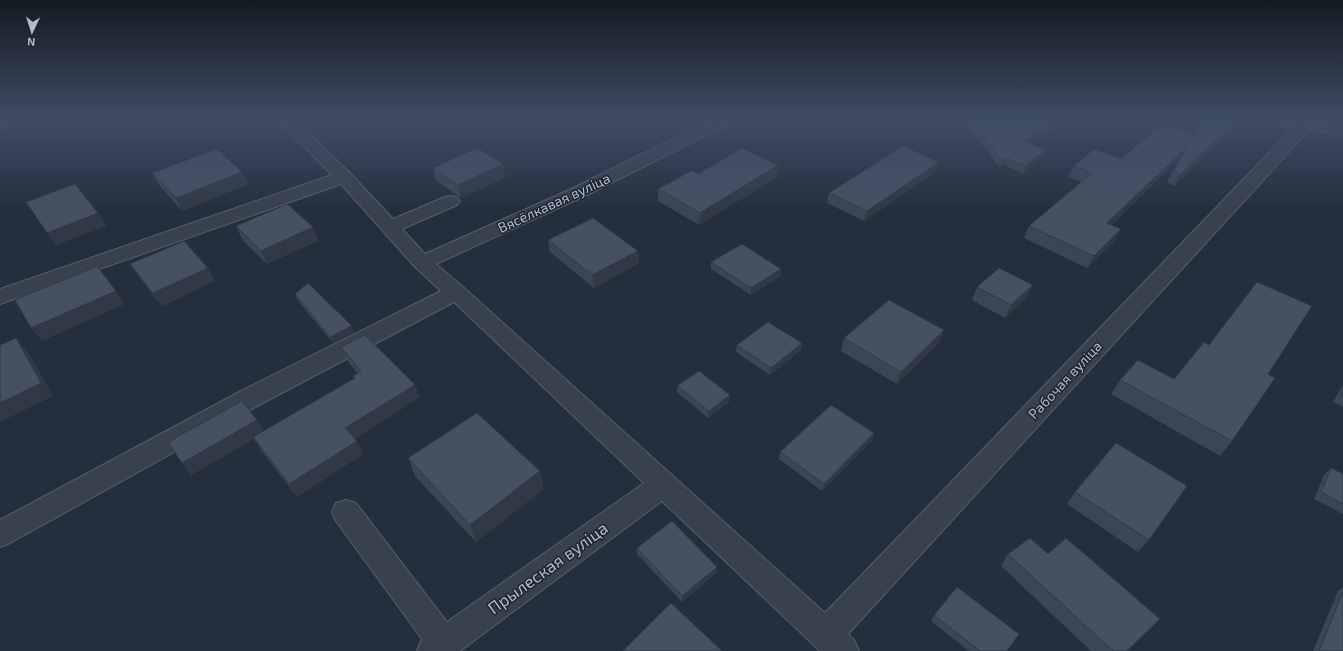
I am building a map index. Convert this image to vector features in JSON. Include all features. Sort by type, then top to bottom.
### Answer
[{"type":"street","points":[[316,149],[344,177],[422,263],[456,292],[843,651]]},
{"type":"street","name":"Вясёлкавая вуліца","points":[[422,263],[577,193],[665,149]]},
{"type":"street","name":"Рабочая вуліца","points":[[825,635],[1282,149]]},
{"type":"street","points":[[0,298],[344,177]]},
{"type":"street","points":[[390,227],[451,201]]},
{"type":"street","points":[[0,534],[250,398],[456,292]]},
{"type":"street","name":"Прылеская вуліца","points":[[439,647],[664,485]]},
{"type":"street","points":[[346,512],[439,647]]},
{"type":"building","points":[[216,149],[242,172],[176,198],[152,173]]},
{"type":"building","points":[[474,149],[479,149],[503,164],[458,185],[433,168]]},
{"type":"building","points":[[740,149],[745,149],[778,165],[700,213],[658,189],[693,170],[698,174]]},
{"type":"building","points":[[898,149],[911,149],[939,162],[867,211],[829,193]]},
{"type":"building","points":[[993,149],[1046,150],[1025,166],[1007,158],[1002,161]]},
{"type":"building","points":[[1094,149],[1121,159],[1132,149],[1184,149],[1107,223],[1121,229],[1094,256],[1029,226],[1092,173],[1074,166]]},
{"type":"building","points":[[1186,149],[1206,149],[1180,175],[1174,170]]},
{"type":"building","points":[[75,184],[98,213],[47,233],[26,202]]},
{"type":"building","points":[[287,204],[313,227],[261,251],[236,226]]},
{"type":"building","points":[[593,218],[638,251],[592,275],[548,240]]},
{"type":"building","points":[[184,241],[208,268],[153,293],[130,264]]},
{"type":"building","points":[[742,244],[781,269],[751,288],[711,262]]},
{"type":"building","points":[[97,266],[116,291],[31,328],[15,300]]},
{"type":"building","points":[[999,268],[1033,285],[1011,305],[977,287]]},
{"type":"building","points":[[1257,282],[1312,306],[1268,374],[1275,378],[1232,441],[1120,380],[1138,360],[1174,379],[1204,342],[1209,345]]},
{"type":"building","points":[[308,283],[352,326],[330,337],[295,294]]},
{"type":"building","points":[[889,300],[944,330],[901,372],[844,338]]},
{"type":"building","points":[[768,322],[802,343],[771,368],[737,345]]},
{"type":"building","points":[[365,335],[415,385],[345,428],[357,441],[289,484],[253,437],[355,378],[353,376],[361,371],[341,347]]},
{"type":"building","points":[[16,338],[41,383],[0,403],[0,345]]},
{"type":"building","points":[[699,371],[730,395],[709,411],[677,386]]},
{"type":"building","points":[[1343,389],[1343,397],[1340,396]]},
{"type":"building","points":[[242,401],[257,420],[182,463],[168,442]]},
{"type":"building","points":[[831,405],[874,433],[824,484],[780,452]]},
{"type":"building","points":[[477,413],[540,471],[470,525],[408,458]]},
{"type":"building","points":[[1116,443],[1187,486],[1149,540],[1075,492]]},
{"type":"building","points":[[1331,468],[1343,474],[1343,504],[1321,492]]},
{"type":"building","points":[[672,521],[717,567],[682,596],[637,548]]},
{"type":"building","points":[[1030,538],[1048,554],[1066,538],[1160,619],[1127,651],[1113,651],[1008,554]]},
{"type":"building","points":[[957,587],[1019,634],[1007,651],[980,651],[934,615]]},
{"type":"building","points":[[1343,592],[1343,651],[1319,651]]},
{"type":"building","points":[[671,603],[722,651],[623,651]]}]
